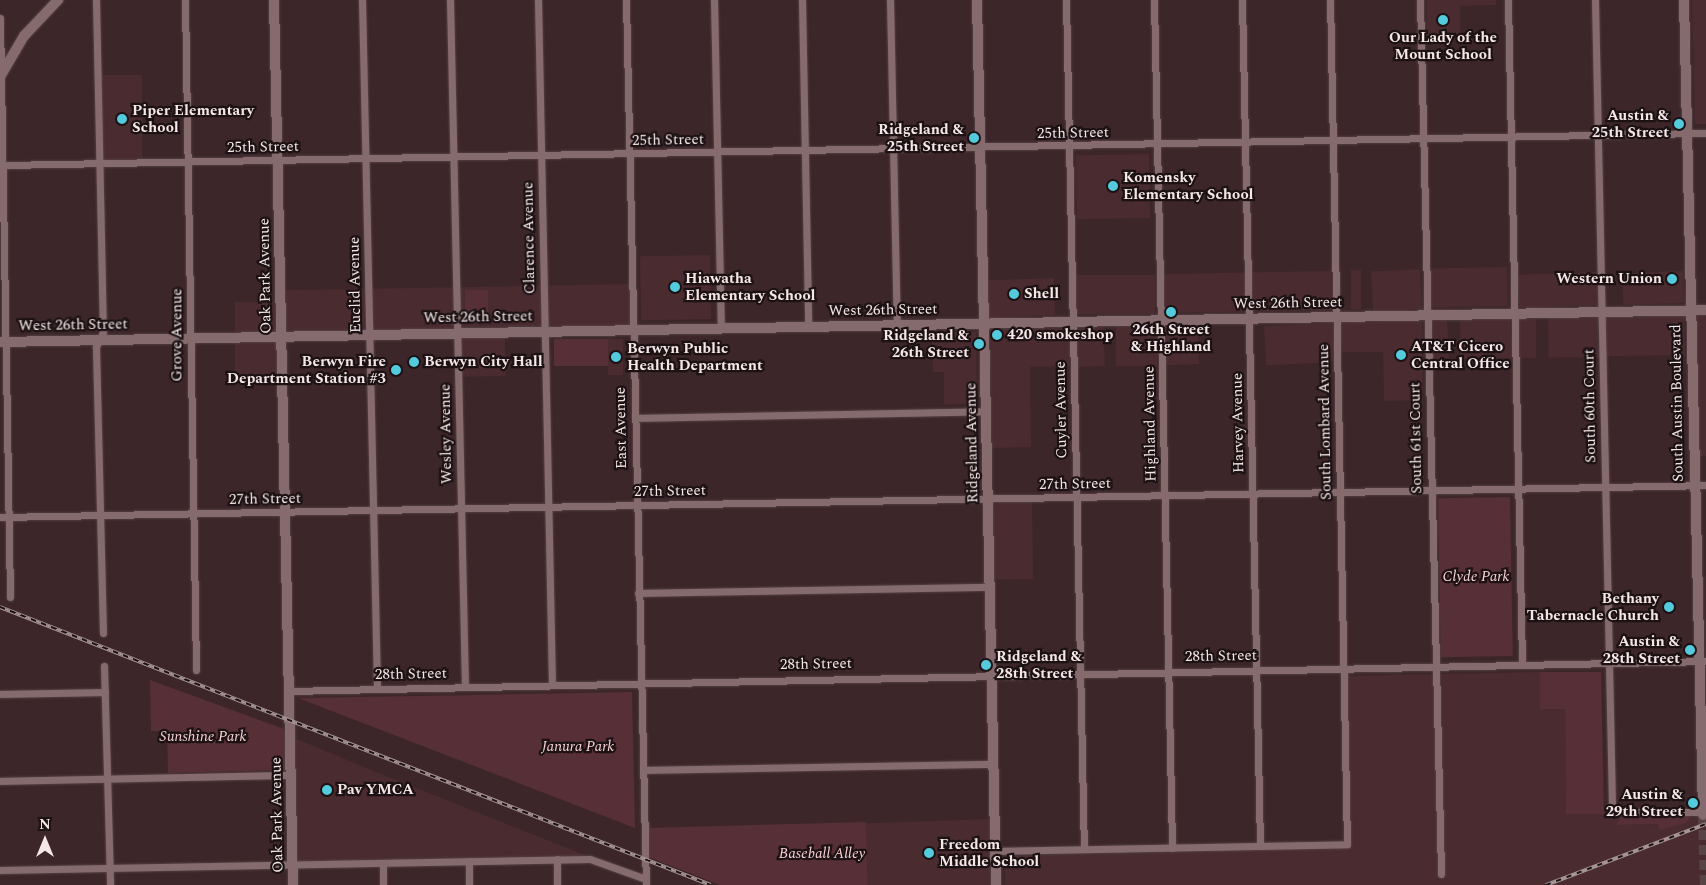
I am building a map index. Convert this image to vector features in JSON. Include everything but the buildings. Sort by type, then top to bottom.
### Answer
[{"type":"street","points":[[1,74],[34,24],[58,0]]},
{"type":"street","points":[[96,0],[102,332],[96,347],[103,633]]},
{"type":"street","name":"Grove Avenue","points":[[185,0],[196,670]]},
{"type":"street","name":"Oak Park Avenue","points":[[274,0],[290,702],[287,724],[290,745],[294,885]]},
{"type":"street","name":"Euclid Avenue","points":[[362,0],[377,689]]},
{"type":"street","name":"Wesley Avenue","points":[[450,0],[465,687]]},
{"type":"street","name":"Clarence Avenue","points":[[538,0],[552,685]]},
{"type":"street","name":"East Avenue","points":[[626,0],[640,684],[646,882]]},
{"type":"street","points":[[714,0],[721,328]]},
{"type":"street","points":[[802,0],[808,326]]},
{"type":"street","points":[[890,0],[897,325]]},
{"type":"street","name":"Ridgeland Avenue","points":[[977,0],[996,885]]},
{"type":"street","name":"Cuyler Avenue","points":[[1066,0],[1084,849]]},
{"type":"street","name":"Highland Avenue","points":[[1154,0],[1172,848]]},
{"type":"street","name":"Harvey Avenue","points":[[1242,0],[1260,846]]},
{"type":"street","name":"South Lombard Avenue","points":[[1260,846],[1347,844],[1330,0]]},
{"type":"street","name":"South 61st Court","points":[[1420,0],[1434,666],[1441,874]]},
{"type":"street","points":[[1508,0],[1522,664]]},
{"type":"street","name":"South 60th Court","points":[[1595,0],[1614,812],[1700,812]]},
{"type":"street","name":"South Austin Boulevard","points":[[1684,0],[1694,486],[1702,661],[1700,812]]},
{"type":"street","points":[[0,18],[4,165],[4,517],[10,597]]},
{"type":"street","name":"25th Street","points":[[4,165],[981,149],[1706,133]]},
{"type":"street","name":"West 26th Street","points":[[3,342],[1706,310]]},
{"type":"street","points":[[635,418],[986,411]]},
{"type":"street","name":"27th Street","points":[[4,517],[1706,486]]},
{"type":"street","points":[[638,593],[990,587]]},
{"type":"street","name":"28th Street","points":[[289,690],[1702,661]]},
{"type":"street","points":[[104,666],[110,885]]},
{"type":"street","points":[[0,694],[105,692]]},
{"type":"street","points":[[643,770],[994,764]]},
{"type":"street","points":[[0,781],[291,775]]},
{"type":"street","points":[[995,851],[1260,846]]},
{"type":"street","points":[[0,870],[590,859],[646,882]]},
{"type":"street","points":[[557,860],[557,885]]},
{"type":"street","points":[[469,861],[469,885]]},
{"type":"street","points":[[383,863],[383,885]]},
{"type":"shaded area","name":"Our Lady of the Mount School","points":[[1427,0],[1496,0],[1496,5],[1460,6],[1460,34],[1427,35]]},
{"type":"shaded area","points":[[1692,0],[1706,0],[1706,124],[1695,124]]},
{"type":"shaded area","name":"Piper Elementary School","points":[[100,75],[142,75],[142,163],[100,163]]},
{"type":"shaded area","name":"Komensky Elementary School","points":[[1149,154],[1150,218],[1077,219],[1076,155]]},
{"type":"shaded area","name":"Hiawatha Elementary School","points":[[710,255],[711,319],[641,320],[640,256]]},
{"type":"shaded area","points":[[1507,267],[1508,306],[1429,307],[1428,268]]},
{"type":"shaded area","points":[[1420,269],[1422,309],[1373,312],[1371,272]]},
{"type":"shaded area","points":[[1351,270],[1361,270],[1361,309],[1351,309]]},
{"type":"shaded area","points":[[1331,271],[1332,310],[1165,313],[1164,274]]},
{"type":"shaded area","points":[[1683,271],[1684,303],[1623,305],[1622,273]]},
{"type":"shaded area","points":[[1597,272],[1598,305],[1519,308],[1518,275]]},
{"type":"shaded area","points":[[1075,275],[1155,275],[1155,314],[1075,314]]},
{"type":"shaded area","points":[[1054,278],[1055,315],[989,317],[988,280]]},
{"type":"shaded area","points":[[632,284],[633,329],[282,335],[281,290]]},
{"type":"shaded area","points":[[235,302],[280,302],[280,379],[235,379]]},
{"type":"shaded area","points":[[1684,316],[1685,355],[1607,356],[1606,317]]},
{"type":"shaded area","points":[[1695,316],[1706,316],[1706,456],[1698,456]]},
{"type":"shaded area","points":[[1598,318],[1599,357],[1549,358],[1548,319]]},
{"type":"shaded area","points":[[1510,319],[1511,358],[1461,359],[1460,320]]},
{"type":"shaded area","points":[[1518,319],[1536,319],[1536,358],[1518,358]]},
{"type":"shaded area","points":[[1447,320],[1449,360],[1433,361],[1431,321]]},
{"type":"shaded area","points":[[1422,321],[1423,400],[1384,401],[1383,352],[1342,352],[1341,323]]},
{"type":"shaded area","points":[[1333,323],[1335,362],[1266,366],[1264,327]]},
{"type":"shaded area","points":[[1198,326],[1199,364],[1165,365],[1164,327]]},
{"type":"shaded area","points":[[1103,327],[1105,366],[1078,367],[1076,328]]},
{"type":"shaded area","points":[[1116,327],[1157,327],[1157,366],[1116,366]]},
{"type":"shaded area","points":[[1069,328],[1070,366],[1030,367],[1031,447],[992,448],[990,329]]},
{"type":"shaded area","points":[[932,332],[976,332],[977,404],[944,404],[944,372],[933,372]]},
{"type":"shaded area","points":[[505,337],[506,376],[461,377],[460,338]]},
{"type":"shaded area","points":[[608,339],[623,339],[623,375],[608,375]]},
{"type":"shaded area","points":[[1032,501],[1033,579],[994,580],[993,502]]},
{"type":"shaded area","points":[[1540,672],[1540,709],[1565,709],[1566,814],[1604,814],[1621,817],[1615,825],[1658,824],[1659,829],[1706,813],[1706,885],[1005,885],[1005,856],[1349,848],[1345,676]]},
{"type":"shaded area","points":[[292,737],[376,772],[590,857],[294,863]]},
{"type":"shaded area","name":"Freedom Middle School","points":[[990,819],[992,885],[868,885],[866,823]]},
{"type":"green space","points":[[465,290],[488,290],[488,323],[465,323]]},
{"type":"green space","points":[[554,339],[608,339],[608,366],[554,366]]},
{"type":"green space","name":"Clyde Park","points":[[1510,497],[1513,656],[1441,657],[1438,498]]},
{"type":"green space","points":[[1540,672],[1601,672],[1604,814],[1566,814],[1565,709],[1540,709]]},
{"type":"green space","name":"Sunshine Park","points":[[150,680],[284,729],[285,770],[168,773],[167,731],[151,731]]},
{"type":"green space","name":"Janura Park","points":[[632,692],[635,828],[298,698],[475,695]]},
{"type":"green space","points":[[1691,816],[1686,823],[1659,830],[1658,824],[1615,825],[1621,817]]},
{"type":"green space","name":"Baseball Alley","points":[[866,822],[868,885],[720,885],[648,857],[647,828]]},
{"type":"tunnel","points":[[1703,815],[1705,885]]},
{"type":"railway","points":[[0,607],[711,885]]},
{"type":"railway","points":[[1546,885],[1706,824]]},
{"type":"place","name":"Our Lady of the Mount School","points":[[1443,20]]},
{"type":"place","name":"Piper Elementary School","points":[[122,119]]},
{"type":"place","name":"Austin & 25th Street","points":[[1679,124]]},
{"type":"place","name":"Ridgeland & 25th Street","points":[[974,138]]},
{"type":"place","name":"Komensky Elementary School","points":[[1113,186]]},
{"type":"place","name":"Western Union","points":[[1672,279]]},
{"type":"place","name":"Hiawatha Elementary School","points":[[675,287]]},
{"type":"place","name":"Shell","points":[[1014,294]]},
{"type":"place","name":"26th Street & Highland","points":[[1171,312]]},
{"type":"place","name":"420 smokeshop","points":[[997,335]]},
{"type":"place","name":"Ridgeland & 26th Street","points":[[979,344]]},
{"type":"place","name":"AT&T Cicero Central Office","points":[[1401,355]]},
{"type":"place","name":"Berwyn Public Health Department","points":[[616,357]]},
{"type":"place","name":"Berwyn City Hall","points":[[414,362]]},
{"type":"place","name":"Berwyn Fire Department Station #3","points":[[396,370]]},
{"type":"place","name":"Bethany Tabernacle Church","points":[[1669,607]]},
{"type":"place","name":"Austin & 28th Street","points":[[1690,650]]},
{"type":"place","name":"Ridgeland & 28th Street","points":[[986,665]]},
{"type":"place","name":"Pav YMCA","points":[[327,790]]},
{"type":"place","name":"Austin & 29th Street","points":[[1693,803]]},
{"type":"place","name":"Freedom Middle School","points":[[929,853]]}]
